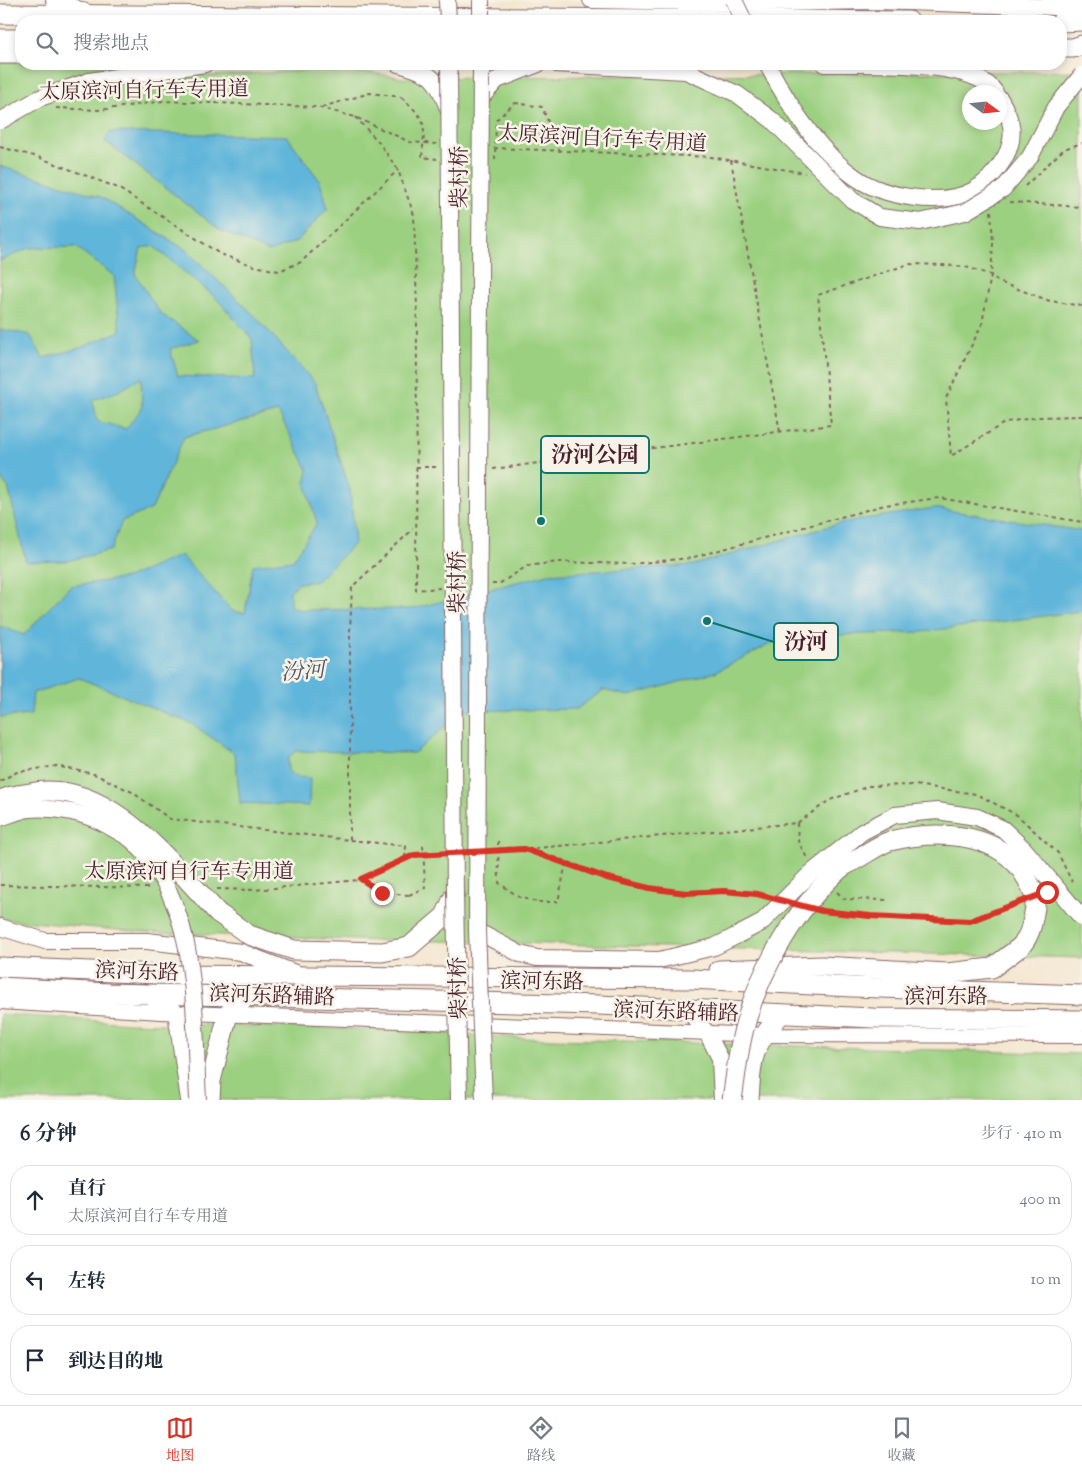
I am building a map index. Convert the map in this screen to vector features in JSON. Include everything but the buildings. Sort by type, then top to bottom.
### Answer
[{"type":"highway","points":[[686,15],[692,1]]},
{"type":"highway","points":[[0,14],[93,15]]},
{"type":"highway","points":[[1067,22],[1082,21]]},
{"type":"highway","points":[[0,39],[15,39]]},
{"type":"highway","points":[[1067,48],[1082,45]]},
{"type":"highway","points":[[0,54],[15,54]]},
{"type":"highway","points":[[0,801],[47,790],[79,796],[116,812],[148,841],[218,913],[249,935],[294,950],[382,952],[409,947],[445,916],[455,894]]},
{"type":"highway","points":[[663,980],[717,970],[822,966],[947,973],[992,968],[1027,940],[1036,907],[1034,889],[1016,863],[997,847],[962,836],[929,835],[888,841],[842,868],[806,905],[771,959],[745,1025],[732,1100]]},
{"type":"highway","name":"滨河东路","points":[[0,967],[110,973],[663,980],[1082,995]]},
{"type":"highway","name":"滨河东路","points":[[0,987],[246,997],[599,1005],[872,1018],[1082,1020]]},
{"type":"highway","points":[[210,1100],[211,1081],[228,1014],[246,997]]},
{"type":"highway","points":[[749,1100],[754,1050],[763,1035],[781,1014]]},
{"type":"main road","points":[[54,0],[93,15]]},
{"type":"main road","points":[[448,0],[448,15]]},
{"type":"main road","points":[[481,0],[481,15]]},
{"type":"main road","points":[[591,0],[877,1],[1082,8]]},
{"type":"main road","points":[[734,0],[741,15]]},
{"type":"main road","points":[[0,121],[40,98],[88,81],[164,70]]},
{"type":"main road","points":[[420,70],[424,71],[440,87],[450,114]]},
{"type":"main road","name":"柴村桥","points":[[449,70],[455,894],[460,1100]]},
{"type":"main road","name":"柴村桥","points":[[481,70],[477,931],[484,1100]]},
{"type":"main road","points":[[481,98],[496,80],[522,70]]},
{"type":"main road","points":[[667,70],[686,71],[737,94],[772,120],[852,200],[880,217],[920,222],[965,212],[1003,189],[1030,157],[1056,107],[1082,75]]},
{"type":"main road","points":[[771,70],[809,130],[831,156],[856,178],[892,194],[923,198],[948,197],[972,191],[994,175],[1008,152],[1013,131],[1007,110]]},
{"type":"main road","points":[[956,70],[967,72],[984,85]]},
{"type":"main road","points":[[0,818],[28,809],[56,810],[93,817],[132,840],[157,871],[174,901],[184,933],[193,982],[198,1100]]},
{"type":"main road","points":[[477,931],[520,954],[537,958],[658,960],[714,947],[761,923],[810,874],[862,832],[895,814],[937,811],[977,817],[1004,829],[1024,849],[1082,918]]},
{"type":"main road","points":[[0,927],[45,942],[147,941],[241,952],[304,976]]},
{"type":"main road","points":[[147,994],[176,1012],[189,1100]]},
{"type":"main road","points":[[686,1009],[707,1033],[720,1058],[722,1100]]},
{"type":"street","name":"滨河东路辅路","points":[[0,1002],[176,1012],[763,1035],[1082,1036]]},
{"type":"path","points":[[320,108],[370,93],[401,97],[421,114],[424,131],[422,158],[451,160]]},
{"type":"path","name":"太原滨河自行车专用道","points":[[55,108],[100,110],[163,101],[231,102],[320,108],[355,118],[410,142],[438,144]]},
{"type":"path","points":[[480,161],[496,160],[496,120],[515,103],[542,107],[560,152]]},
{"type":"path","points":[[355,118],[378,141],[398,170],[414,215],[417,311],[414,528],[416,590],[443,588]]},
{"type":"path","points":[[1020,190],[1064,149],[1082,143]]},
{"type":"path","points":[[0,147],[38,157],[118,188],[220,254],[254,266],[279,271],[301,262],[398,170]]},
{"type":"path","name":"太原滨河自行车专用道","points":[[494,148],[710,157],[808,174]]},
{"type":"path","points":[[731,160],[780,432]]},
{"type":"path","points":[[1013,195],[1006,201],[1082,207]]},
{"type":"path","points":[[984,215],[997,207]]},
{"type":"path","points":[[991,210],[993,243],[991,275],[982,324],[946,398],[951,456],[1006,422],[1039,417],[1082,416]]},
{"type":"path","points":[[493,469],[831,425],[818,295],[909,264],[966,267],[991,275],[1000,282],[1050,301],[1082,306]]},
{"type":"path","points":[[416,467],[445,468]]},
{"type":"path","points":[[490,584],[499,584],[528,566],[558,562],[631,564],[690,558],[884,505],[940,498],[1082,522]]},
{"type":"path","points":[[350,840],[350,610],[352,587],[414,528]]},
{"type":"path","points":[[0,781],[17,772],[56,766],[94,774],[132,792],[170,819],[406,846],[405,858]]},
{"type":"path","points":[[490,850],[524,849],[797,823],[830,800],[869,786],[915,784],[976,794],[1017,815],[1058,853],[1072,883]]},
{"type":"path","points":[[498,841],[499,883],[519,897],[538,902],[558,902],[566,863]]},
{"type":"path","points":[[361,879],[382,893],[409,895],[425,888],[423,843]]},
{"type":"path","points":[[524,849],[607,878],[649,888],[686,893],[724,891],[750,893],[776,898]]},
{"type":"path","name":"太原滨河自行车专用道","points":[[215,889],[254,890],[361,879],[414,855],[442,853]]},
{"type":"path","name":"太原滨河自行车专用道","points":[[0,885],[156,888]]},
{"type":"path","points":[[813,908],[870,916],[970,921],[1021,902]]},
{"type":"green space","points":[[15,62],[15,70],[186,70],[209,76],[315,70],[373,73],[404,78],[1082,71],[1082,958],[380,941],[139,932],[0,919],[0,63]]},
{"type":"green space","points":[[0,1014],[130,1023],[387,1030],[520,1038],[1082,1054],[1082,1100],[0,1100]]},
{"type":"water","points":[[110,132],[287,136],[320,181],[328,208],[297,241],[269,252],[220,230],[105,141]]},
{"type":"water","name":"汾河","points":[[0,166],[101,197],[186,250],[255,316],[315,383],[350,490],[355,543],[317,581],[299,583],[290,591],[290,606],[301,610],[412,609],[548,574],[693,565],[845,522],[934,508],[1082,531],[1082,611],[922,632],[784,637],[715,672],[629,696],[603,690],[577,709],[464,711],[414,753],[296,751],[288,758],[288,771],[296,777],[310,778],[309,806],[240,803],[235,754],[192,724],[79,678],[33,693],[31,715],[0,717],[0,626],[24,635],[70,586],[127,578],[181,555],[232,611],[245,613],[253,565],[293,560],[317,523],[305,483],[308,470],[278,412],[184,437],[152,509],[122,521],[111,550],[67,561],[26,562],[8,487],[0,478],[0,329],[30,335],[43,358],[80,348],[120,331],[114,276],[76,247],[29,248],[0,261]],"holes":[[[153,246],[215,297],[252,339],[255,379],[178,376],[170,349],[199,340],[160,313],[135,274],[141,248]],[[141,378],[142,408],[126,429],[97,421],[93,400],[119,391]]]},
{"type":"place","name":"汾河公园","points":[[541,521]]},
{"type":"place","name":"汾河","points":[[707,621]]},
{"type":"route","points":[[382,893],[361,879],[390,864],[414,855],[508,849],[524,849],[607,878],[649,888],[686,893],[724,891],[757,894],[822,911],[852,915],[970,921],[1047,892]]}]
